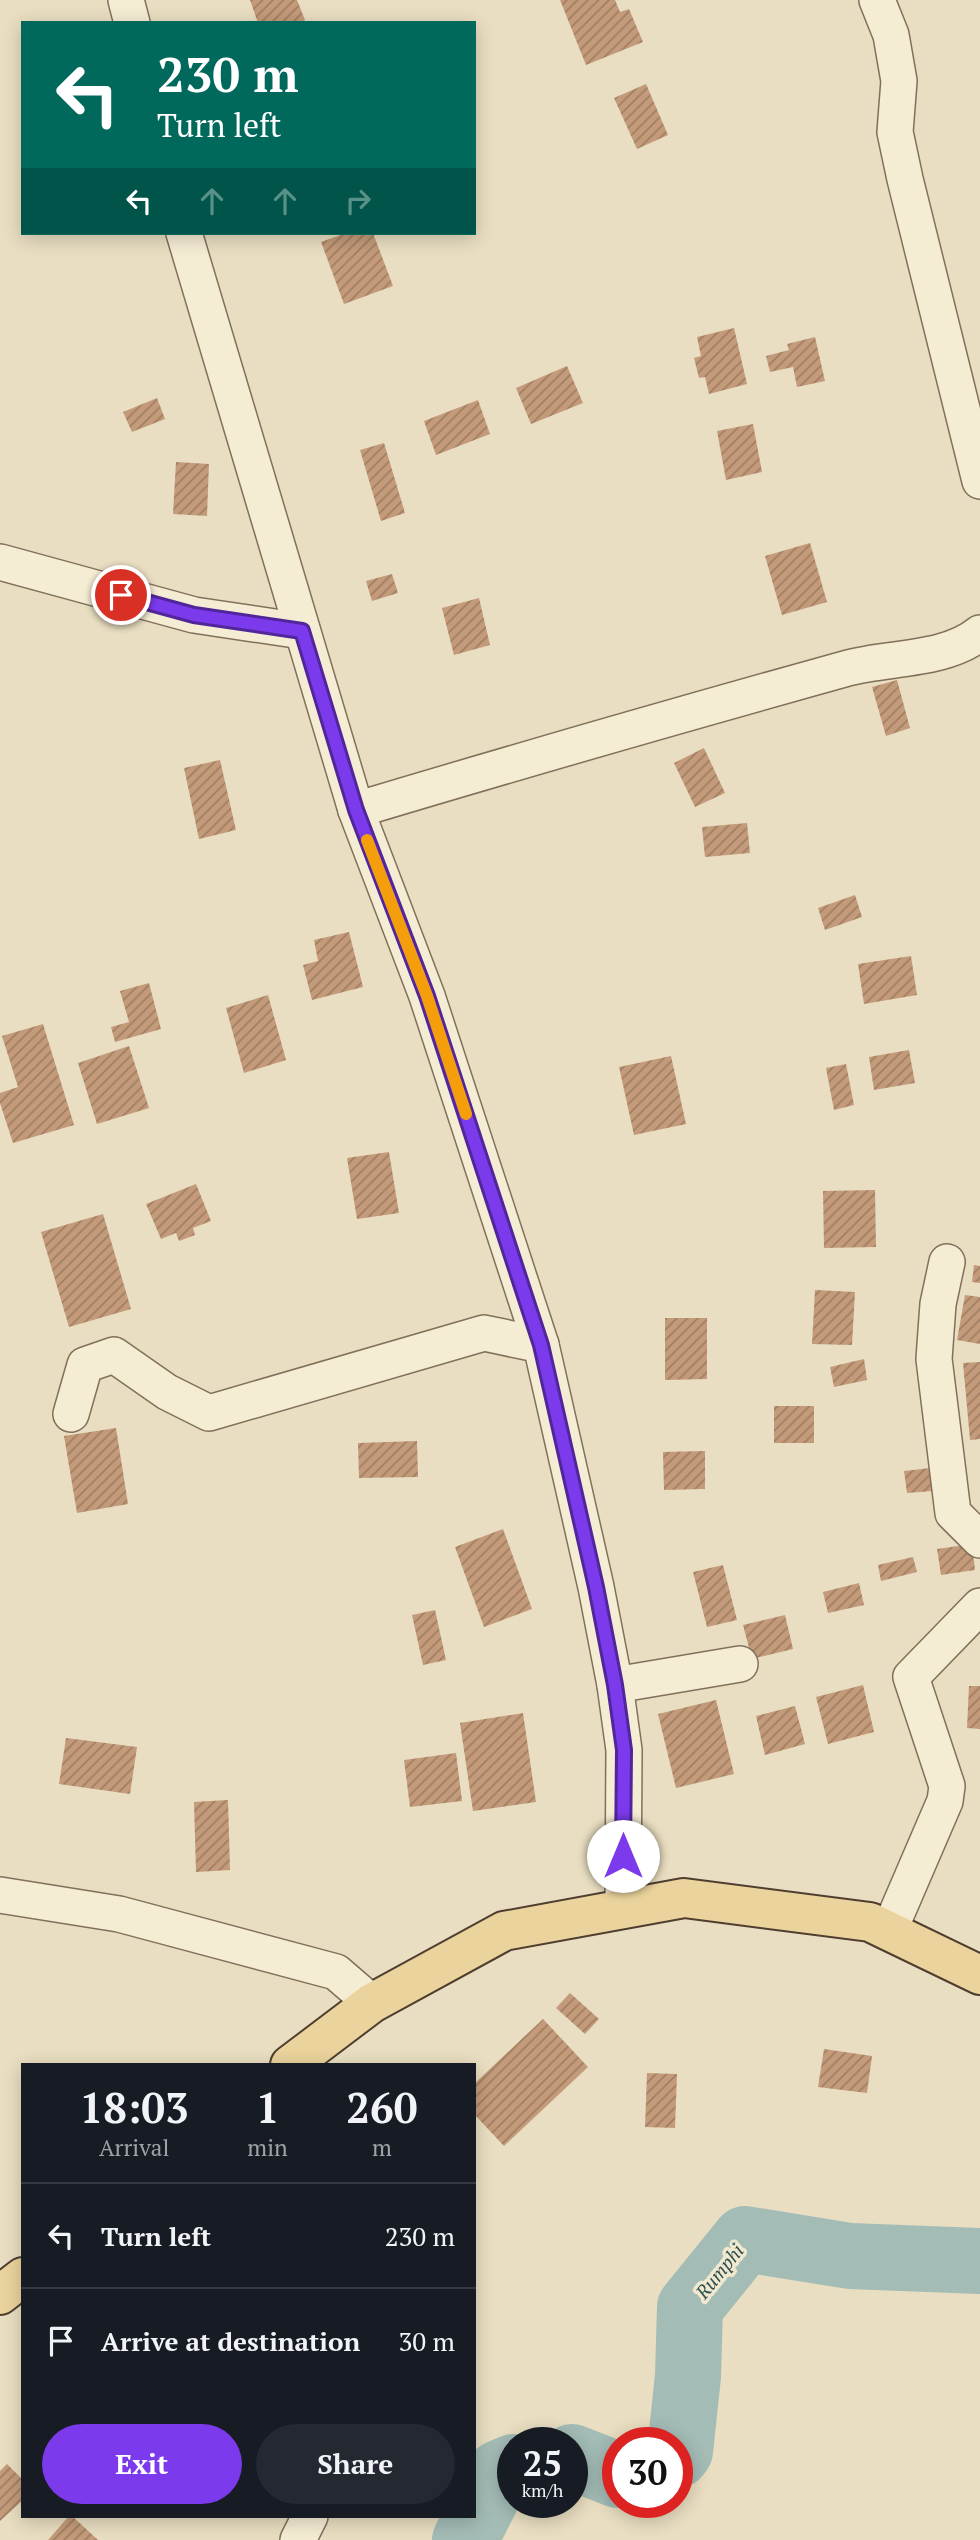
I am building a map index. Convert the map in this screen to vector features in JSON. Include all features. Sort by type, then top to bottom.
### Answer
[{"type":"main road","points":[[293,2063],[372,2003],[504,1931],[684,1898],[870,1922],[980,1975]]},
{"type":"main road","points":[[0,2295],[21,2279]]},
{"type":"street","points":[[126,0],[131,21]]},
{"type":"street","points":[[877,0],[891,34],[899,81],[895,132],[905,180],[980,481]]},
{"type":"street","points":[[185,235],[356,810],[427,996],[541,1345],[596,1587],[615,1685],[624,1750],[623,1909]]},
{"type":"street","points":[[0,562],[194,615],[302,631]]},
{"type":"street","points":[[356,810],[623,730],[863,664],[932,655],[980,633]]},
{"type":"street","points":[[947,1262],[939,1304],[934,1359],[953,1513],[980,1541]]},
{"type":"street","points":[[71,1414],[85,1365],[114,1355],[167,1392],[209,1413],[484,1333],[541,1345]]},
{"type":"street","points":[[889,1931],[945,1801],[947,1786],[911,1677],[980,1606]]},
{"type":"street","points":[[615,1685],[740,1664]]},
{"type":"street","points":[[0,1895],[119,1914],[336,1972],[372,2003]]},
{"type":"street","points":[[298,2540],[309,2518]]},
{"type":"building","points":[[250,0],[297,0],[305,20],[303,21],[257,21]]},
{"type":"building","points":[[560,0],[615,0],[620,12],[629,9],[643,42],[586,65]]},
{"type":"building","points":[[646,84],[668,135],[637,149],[614,98]]},
{"type":"building","points":[[340,235],[374,235],[393,286],[344,304],[321,242]]},
{"type":"building","points":[[734,328],[747,384],[709,394],[705,377],[699,378],[694,358],[701,356],[697,337]]},
{"type":"building","points":[[815,337],[825,381],[797,387],[793,367],[770,372],[766,356],[789,350],[787,344]]},
{"type":"building","points":[[567,366],[583,403],[531,424],[516,388]]},
{"type":"building","points":[[157,398],[165,419],[132,432],[123,412]]},
{"type":"building","points":[[478,400],[490,434],[436,455],[424,421]]},
{"type":"building","points":[[753,424],[762,472],[726,480],[717,431]]},
{"type":"building","points":[[384,443],[405,513],[381,521],[360,450]]},
{"type":"building","points":[[176,462],[209,464],[207,516],[173,514]]},
{"type":"building","points":[[810,543],[827,602],[782,615],[765,556]]},
{"type":"building","points":[[392,574],[398,593],[372,601],[366,581]]},
{"type":"building","points":[[479,598],[490,645],[454,655],[442,608]]},
{"type":"building","points":[[897,680],[910,728],[886,736],[872,687]]},
{"type":"building","points":[[704,748],[725,793],[695,807],[674,763]]},
{"type":"building","points":[[220,760],[236,830],[199,839],[184,768]]},
{"type":"building","points":[[747,823],[750,853],[705,857],[702,827]]},
{"type":"building","points":[[855,895],[862,917],[825,930],[818,908]]},
{"type":"building","points":[[349,932],[363,987],[312,1000],[303,965],[318,961],[314,940]]},
{"type":"building","points":[[911,956],[917,995],[864,1004],[858,964]]},
{"type":"building","points":[[149,983],[161,1029],[115,1042],[111,1027],[129,1022],[120,991]]},
{"type":"building","points":[[268,995],[286,1060],[244,1073],[226,1008]]},
{"type":"building","points":[[43,1024],[74,1125],[13,1143],[0,1103],[0,1093],[18,1087],[2,1036]]},
{"type":"building","points":[[129,1046],[149,1108],[97,1124],[78,1063]]},
{"type":"building","points":[[909,1050],[915,1083],[874,1090],[869,1057]]},
{"type":"building","points":[[671,1056],[686,1124],[634,1135],[619,1067]]},
{"type":"building","points":[[846,1064],[854,1105],[834,1110],[826,1068]]},
{"type":"building","points":[[389,1152],[399,1213],[357,1219],[347,1158]]},
{"type":"building","points":[[196,1184],[211,1221],[193,1228],[195,1235],[179,1241],[176,1233],[161,1239],[146,1204]]},
{"type":"building","points":[[875,1190],[876,1247],[824,1248],[823,1191]]},
{"type":"building","points":[[103,1214],[131,1309],[69,1327],[41,1232]]},
{"type":"building","points":[[974,1265],[980,1266],[980,1283],[972,1282]]},
{"type":"building","points":[[815,1290],[855,1292],[852,1345],[812,1344]]},
{"type":"building","points":[[965,1295],[980,1297],[980,1344],[957,1340]]},
{"type":"building","points":[[665,1318],[707,1318],[707,1379],[665,1380]]},
{"type":"building","points":[[864,1359],[867,1380],[834,1387],[830,1367]]},
{"type":"building","points":[[980,1362],[980,1439],[970,1440],[963,1363]]},
{"type":"building","points":[[774,1406],[814,1406],[814,1443],[774,1443]]},
{"type":"building","points":[[116,1428],[128,1504],[77,1513],[64,1436]]},
{"type":"building","points":[[417,1441],[418,1477],[359,1478],[358,1443]]},
{"type":"building","points":[[705,1451],[705,1489],[664,1490],[663,1452]]},
{"type":"building","points":[[930,1468],[933,1491],[907,1493],[904,1471]]},
{"type":"building","points":[[503,1529],[532,1609],[484,1627],[455,1547]]},
{"type":"building","points":[[972,1544],[975,1570],[941,1575],[937,1549]]},
{"type":"building","points":[[913,1557],[917,1572],[881,1581],[878,1565]]},
{"type":"building","points":[[723,1565],[737,1620],[707,1627],[693,1572]]},
{"type":"building","points":[[859,1583],[864,1605],[828,1613],[823,1592]]},
{"type":"building","points":[[435,1610],[446,1660],[423,1665],[412,1615]]},
{"type":"building","points":[[785,1615],[793,1649],[752,1659],[743,1625]]},
{"type":"building","points":[[863,1685],[874,1732],[828,1744],[816,1697]]},
{"type":"building","points":[[969,1686],[980,1686],[980,1729],[967,1728]]},
{"type":"building","points":[[716,1700],[734,1774],[676,1788],[658,1714]]},
{"type":"building","points":[[795,1706],[805,1744],[765,1755],[756,1716]]},
{"type":"building","points":[[523,1713],[536,1802],[473,1811],[460,1723]]},
{"type":"building","points":[[66,1738],[137,1747],[130,1794],[59,1784]]},
{"type":"building","points":[[456,1753],[462,1801],[410,1807],[404,1760]]},
{"type":"building","points":[[228,1800],[230,1870],[196,1872],[194,1802]]},
{"type":"building","points":[[570,1993],[599,2019],[585,2034],[556,2008]]},
{"type":"building","points":[[543,2019],[588,2067],[504,2146],[476,2116],[476,2082]]},
{"type":"building","points":[[824,2049],[872,2056],[867,2093],[818,2087]]},
{"type":"building","points":[[647,2073],[677,2074],[675,2128],[645,2127]]},
{"type":"building","points":[[7,2464],[21,2478],[21,2502],[0,2521],[0,2471]]},
{"type":"building","points":[[67,2518],[74,2518],[98,2540],[48,2540]]},
{"type":"waterway","name":"Rumphi","points":[[683,2427],[688,2376],[690,2307],[745,2239],[850,2256],[980,2261]]},
{"type":"waterway","name":"Rumphi","points":[[588,2463],[602,2469]]},
{"type":"waterway","name":"Rumphi","points":[[465,2540],[497,2477]]},
{"type":"slow traffic","points":[[367,840],[427,996],[466,1114]]},
{"type":"route","points":[[121,595],[194,615],[302,631],[356,810],[427,996],[541,1345],[596,1587],[615,1685],[624,1750],[623,1856]]}]
